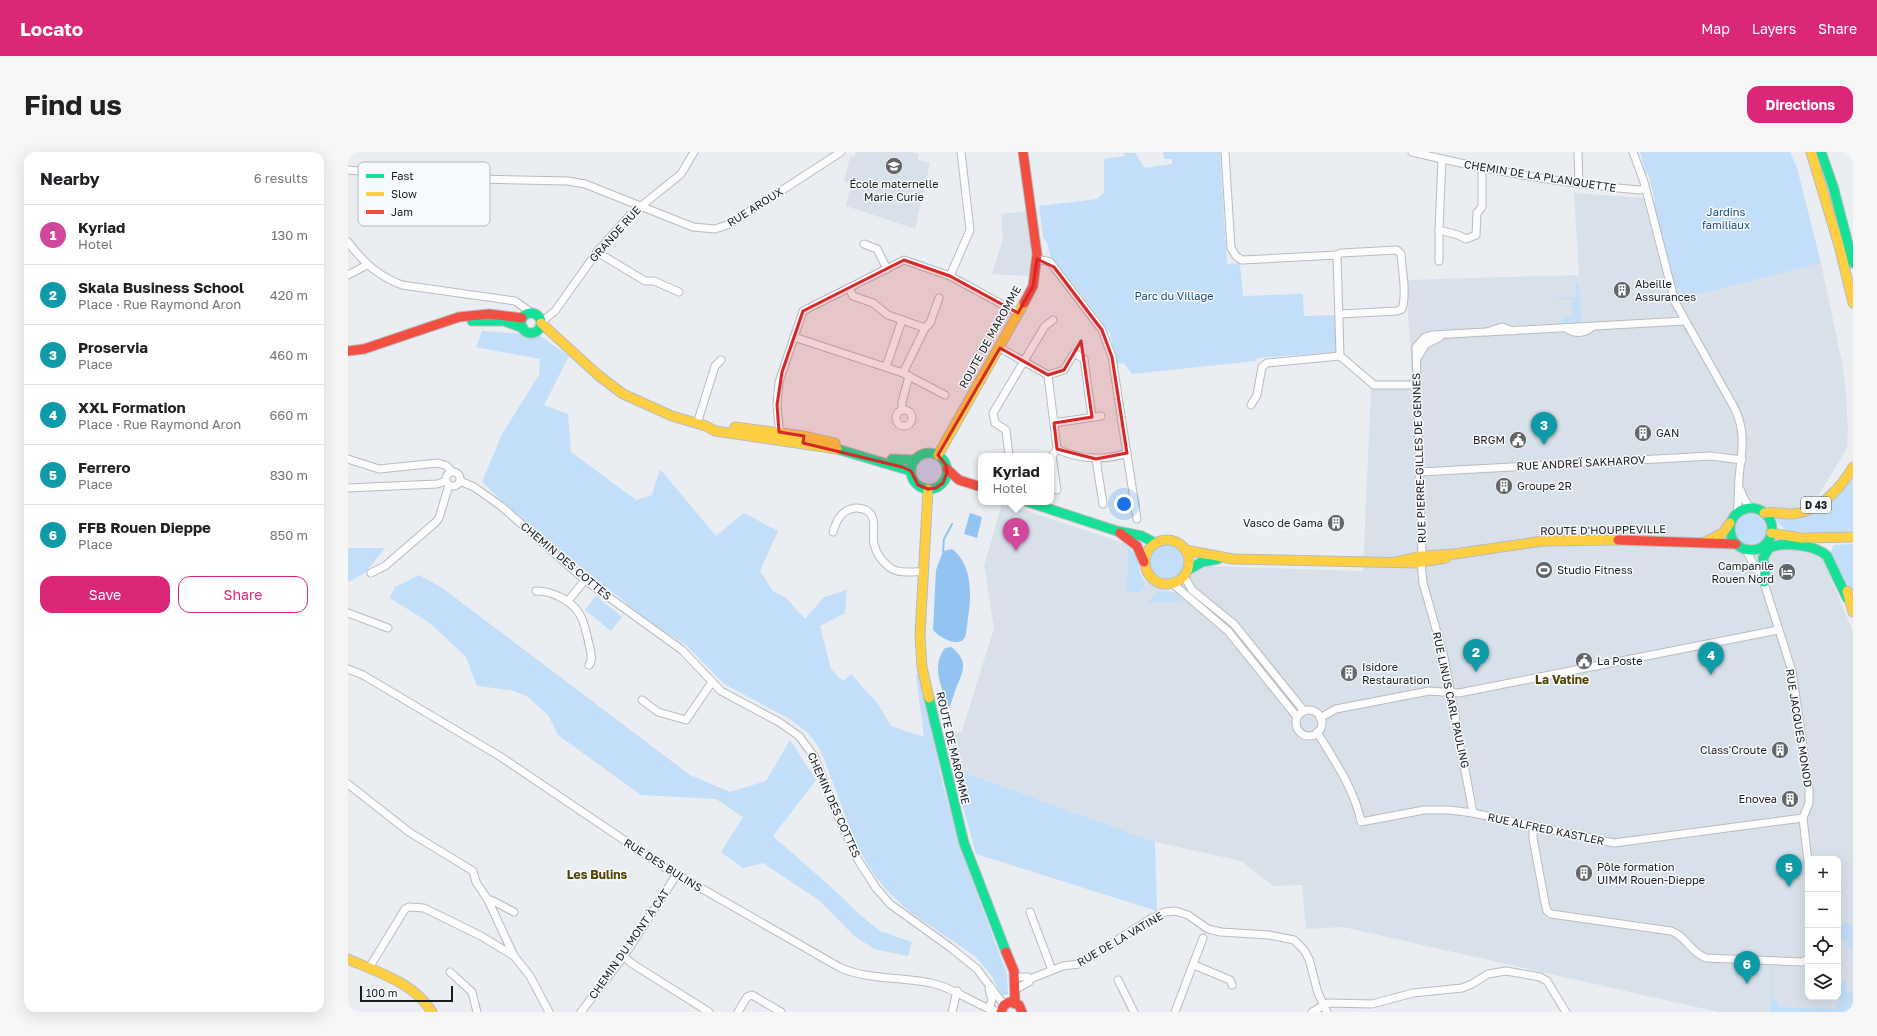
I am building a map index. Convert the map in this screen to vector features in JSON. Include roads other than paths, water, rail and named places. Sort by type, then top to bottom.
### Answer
[{"type":"main road","name":"ROUTE DE MAROMME","points":[[938,456],[1000,348],[1033,286],[1037,259],[1022,152]]},
{"type":"main road","points":[[1811,152],[1840,249],[1853,303]]},
{"type":"main road","points":[[1822,152],[1833,186],[1853,263]]},
{"type":"main road","points":[[523,328],[526,313]]},
{"type":"main road","points":[[348,351],[364,349],[450,319],[475,314],[526,313],[538,316],[540,324],[598,375],[623,394],[659,410],[702,425],[716,425],[804,439],[898,461],[915,460]]},
{"type":"main road","points":[[386,342],[467,321],[504,321],[532,332],[540,324]]},
{"type":"main road","points":[[804,439],[902,466],[911,471]]},
{"type":"main road","points":[[923,454],[938,456],[944,461],[947,470],[947,477],[943,483],[936,488],[928,490],[918,485],[912,476],[911,471],[915,460],[923,454]]},
{"type":"main road","name":"D 43","points":[[1764,513],[1772,511],[1792,514],[1806,510],[1832,493],[1846,479],[1853,467]]},
{"type":"main road","points":[[947,470],[959,480],[978,486]]},
{"type":"main road","points":[[943,483],[959,480]]},
{"type":"main road","name":"ROUTE DE MAROMME","points":[[928,490],[922,572],[920,640],[922,667],[964,844],[1015,977],[1015,1003]]},
{"type":"main road","points":[[1037,505],[1117,531],[1142,536],[1155,543]]},
{"type":"main road","points":[[1750,508],[1764,513],[1770,522],[1772,533],[1769,540],[1762,547],[1746,550],[1736,544],[1730,533],[1730,523],[1737,513],[1750,508]]},
{"type":"main road","name":"ROUTE D'HOUPPEVILLE","points":[[1705,542],[1723,533],[1730,523]]},
{"type":"main road","points":[[1117,531],[1137,546],[1146,571],[1154,581],[1173,584],[1186,573],[1189,558],[1185,550],[1176,542],[1169,540],[1155,543],[1146,553],[1144,562]]},
{"type":"main road","points":[[1772,533],[1786,537],[1853,537]]},
{"type":"main road","points":[[1811,538],[1827,546],[1833,554],[1847,590],[1847,598]]},
{"type":"main road","name":"ROUTE D'HOUPPEVILLE","points":[[1185,550],[1201,557],[1395,562],[1419,561],[1454,554],[1536,542],[1565,540],[1606,539],[1736,544]]},
{"type":"main road","points":[[1764,582],[1765,571],[1763,558],[1768,549],[1778,545],[1812,546],[1822,549],[1830,558],[1853,612]]},
{"type":"main road","name":"ROUTE D'HOUPPEVILLE","points":[[1186,573],[1201,557]]},
{"type":"main road","points":[[348,959],[414,990],[422,997],[432,1012]]},
{"type":"main road","points":[[1001,1010],[1010,1002],[1020,1006],[1022,1012]]},
{"type":"street","name":"GRANDE RUE","points":[[540,324],[545,318],[555,311],[597,252],[640,206],[681,174],[694,152]]},
{"type":"street","name":"RUE AROUX","points":[[490,179],[568,181],[585,184],[693,227],[708,229],[722,227],[841,152]]},
{"type":"street","points":[[950,276],[970,230],[961,152]]},
{"type":"street","points":[[1225,152],[1231,248],[1236,256],[1242,260],[1397,250],[1401,254],[1404,304],[1402,309],[1397,311],[1340,314]]},
{"type":"street","name":"CHEMIN DE LA PLANQUETTE","points":[[1412,152],[1482,168],[1579,184],[1640,190],[1645,188]]},
{"type":"street","points":[[1578,152],[1579,184]]},
{"type":"street","points":[[1633,152],[1645,188],[1675,302],[1684,321],[1738,415],[1744,439],[1738,484],[1737,513]]},
{"type":"street","points":[[1439,260],[1442,159]]},
{"type":"street","points":[[1439,230],[1458,235],[1466,239],[1476,235],[1477,213],[1482,207],[1482,168]]},
{"type":"street","name":"RUE AROUX","points":[[348,170],[358,171]]},
{"type":"street","points":[[348,242],[367,265],[387,279],[402,285],[417,289],[511,300],[519,302],[526,313]]},
{"type":"street","points":[[864,244],[877,249],[887,269]]},
{"type":"street","points":[[597,252],[645,281],[654,281],[679,292]]},
{"type":"street","points":[[1337,255],[1340,314],[1340,356]]},
{"type":"street","points":[[1037,259],[1050,262],[1102,330],[1112,357],[1136,519]]},
{"type":"street","points":[[779,436],[777,405],[778,387],[803,311],[904,260],[950,276],[1018,313]]},
{"type":"street","points":[[348,274],[367,265]]},
{"type":"street","points":[[850,288],[853,296],[873,303],[888,315],[925,328]]},
{"type":"street","points":[[902,410],[906,374],[925,328],[930,323],[939,298]]},
{"type":"street","points":[[886,367],[902,320]]},
{"type":"street","points":[[1009,453],[1006,430],[996,423],[993,412],[1045,326],[1053,320]]},
{"type":"street","name":"RUE PIERRE-GILLES DE GENNES","points":[[1419,561],[1420,472],[1416,359],[1426,344],[1444,335],[1483,333],[1502,327],[1515,332],[1566,328],[1579,333],[1587,331],[1592,327],[1684,321]]},
{"type":"street","points":[[794,336],[906,374],[945,395]]},
{"type":"street","points":[[1000,348],[1048,375],[1064,370],[1074,353],[1084,359],[1092,417]]},
{"type":"street","points":[[1251,405],[1256,395],[1262,367],[1267,363],[1340,356],[1374,385],[1417,385]]},
{"type":"street","points":[[702,425],[715,366],[721,360]]},
{"type":"street","points":[[1048,375],[1058,449],[1054,454]]},
{"type":"street","points":[[1054,423],[1100,416]]},
{"type":"street","points":[[1058,449],[1096,458],[1127,453]]},
{"type":"street","name":"RUE ANDREÏ SAKHAROV","points":[[1420,472],[1712,456],[1742,460]]},
{"type":"street","points":[[1096,458],[1103,504]]},
{"type":"street","points":[[348,459],[379,469],[438,463],[457,473],[460,481],[456,485],[448,483],[348,488]]},
{"type":"street","points":[[1054,470],[1057,490]]},
{"type":"street","points":[[371,573],[385,566],[436,522],[439,518],[448,483],[446,476],[451,471]]},
{"type":"street","name":"CHEMIN DES COTTES","points":[[460,481],[474,487],[501,506],[585,580],[682,650],[721,691],[783,724],[799,736],[814,758],[832,804],[858,860],[876,888],[890,904],[951,948],[977,969],[988,984],[1001,1010]]},
{"type":"street","points":[[1738,484],[1744,499],[1750,508]]},
{"type":"street","points":[[834,532],[836,522],[847,510],[853,508],[864,509],[872,517],[874,524],[874,545],[885,564],[897,571],[922,572]]},
{"type":"street","name":"RUE JACQUES MONOD","points":[[1762,547],[1758,556],[1760,572],[1792,672],[1809,789],[1809,803],[1802,818],[1807,856]]},
{"type":"street","name":"RUE JACQUES MONOD","points":[[1746,550],[1756,569],[1760,572]]},
{"type":"street","name":"RUE LINUS CARL PAULING","points":[[1419,561],[1444,657],[1473,813]]},
{"type":"street","points":[[1186,573],[1192,590],[1234,624],[1304,711]]},
{"type":"street","points":[[568,601],[585,580]]},
{"type":"street","points":[[1173,584],[1228,631],[1297,717]]},
{"type":"street","points":[[536,591],[546,591],[568,601],[575,606],[582,618],[592,657],[589,665]]},
{"type":"street","points":[[348,613],[388,628]]},
{"type":"street","points":[[1320,718],[1336,709],[1392,698],[1429,691],[1459,693],[1778,630]]},
{"type":"street","name":"RUE DES BULINS","points":[[348,669],[363,675],[488,749],[676,874],[849,972],[916,980],[956,992],[989,1009],[1001,1010]]},
{"type":"street","points":[[642,700],[658,712],[686,720],[712,682]]},
{"type":"street","points":[[1304,711],[1315,712],[1320,718],[1321,724],[1317,732],[1310,735],[1301,733],[1296,727],[1297,717],[1304,711]]},
{"type":"street","name":"RUE ALFRED KASTLER","points":[[1317,732],[1344,777],[1358,809],[1361,822],[1424,810],[1449,810],[1473,813],[1601,842],[1623,843],[1802,818]]},
{"type":"street","points":[[348,784],[409,832],[473,871],[476,882],[488,900],[514,956],[530,976],[549,1012]]},
{"type":"street","points":[[1533,827],[1532,838],[1545,903],[1547,911],[1551,914],[1671,931],[1681,937],[1692,950],[1706,958],[1802,962],[1805,960]]},
{"type":"street","name":"CHEMIN DU MONT À CAT","points":[[581,1012],[624,956],[676,874]]},
{"type":"street","points":[[488,900],[491,900],[514,912]]},
{"type":"street","points":[[369,968],[405,910],[409,907],[424,908],[481,936],[514,956]]},
{"type":"street","points":[[1030,912],[1052,970]]},
{"type":"street","name":"RUE DE LA VATINE","points":[[1016,989],[1029,982],[1030,979],[1052,970],[1079,964],[1152,918],[1165,912],[1182,912],[1206,933],[1280,937],[1294,940],[1304,950],[1309,959],[1325,1009]]},
{"type":"street","points":[[1175,1012],[1206,933]]},
{"type":"street","points":[[624,956],[630,963],[709,1012]]},
{"type":"street","points":[[1194,965],[1230,980],[1232,985]]},
{"type":"street","points":[[1312,1012],[1325,1009],[1337,1002],[1372,1004],[1413,993],[1462,988],[1472,984],[1488,974],[1506,971],[1540,977],[1547,981],[1566,1012]]},
{"type":"street","points":[[450,972],[472,992],[477,1012]]},
{"type":"street","name":"RUE DE LA VATINE","points":[[1015,977],[1028,977],[1030,979]]},
{"type":"street","points":[[1118,980],[1134,1012]]},
{"type":"street","name":"CHEMIN DES COTTES","points":[[988,984],[992,1000],[989,1009]]},
{"type":"street","points":[[952,1012],[956,992]]},
{"type":"street","points":[[738,1012],[747,997],[752,995],[781,1012]]},
{"type":"water","points":[[970,513],[982,517],[977,538],[964,534]]},
{"type":"water","points":[[952,549],[959,555],[964,563],[970,590],[966,635],[958,642],[949,641],[933,630],[936,570],[943,551]]},
{"type":"water","points":[[951,647],[961,658],[963,668],[949,709],[939,678],[938,663],[945,648]]},
{"type":"waterway","points":[[943,551],[944,539],[952,524]]},
{"type":"place","name":"École maternelle Marie Curie","points":[[894,166]]},
{"type":"place","name":"Abeille Assurances","points":[[1622,290]]},
{"type":"place","name":"GAN","points":[[1643,433]]},
{"type":"place","name":"BRGM","points":[[1518,440]]},
{"type":"place","name":"Proservia","points":[[1544,445]]},
{"type":"place","name":"Groupe 2R","points":[[1504,486]]},
{"type":"place","name":"Vasco de Gama","points":[[1336,523]]},
{"type":"place","name":"Kyriad","points":[[1016,551]]},
{"type":"place","name":"Studio Fitness","points":[[1544,570]]},
{"type":"place","name":"Campanile Rouen Nord","points":[[1787,572]]},
{"type":"place","name":"La Poste","points":[[1584,661]]},
{"type":"place","name":"Skala Business School","points":[[1476,672]]},
{"type":"place","name":"Isidore Restauration","points":[[1349,673]]},
{"type":"place","name":"XXL Formation","points":[[1711,675]]},
{"type":"place","name":"Class'Croute","points":[[1780,750]]},
{"type":"place","name":"Enovea","points":[[1790,799]]},
{"type":"place","name":"Pôle formation UIMM Rouen-Dieppe","points":[[1584,873]]},
{"type":"place","name":"Ferrero","points":[[1789,887]]},
{"type":"place","name":"FFB Rouen Dieppe","points":[[1747,984]]},
{"type":"district","name":"La Vatine","points":[[1562,680]]},
{"type":"district","name":"Les Bulins","points":[[597,875]]},
{"type":"park label","name":"Jardins familiaux","points":[[1726,218]]},
{"type":"park label","name":"Parc du Village","points":[[1174,296]]}]
